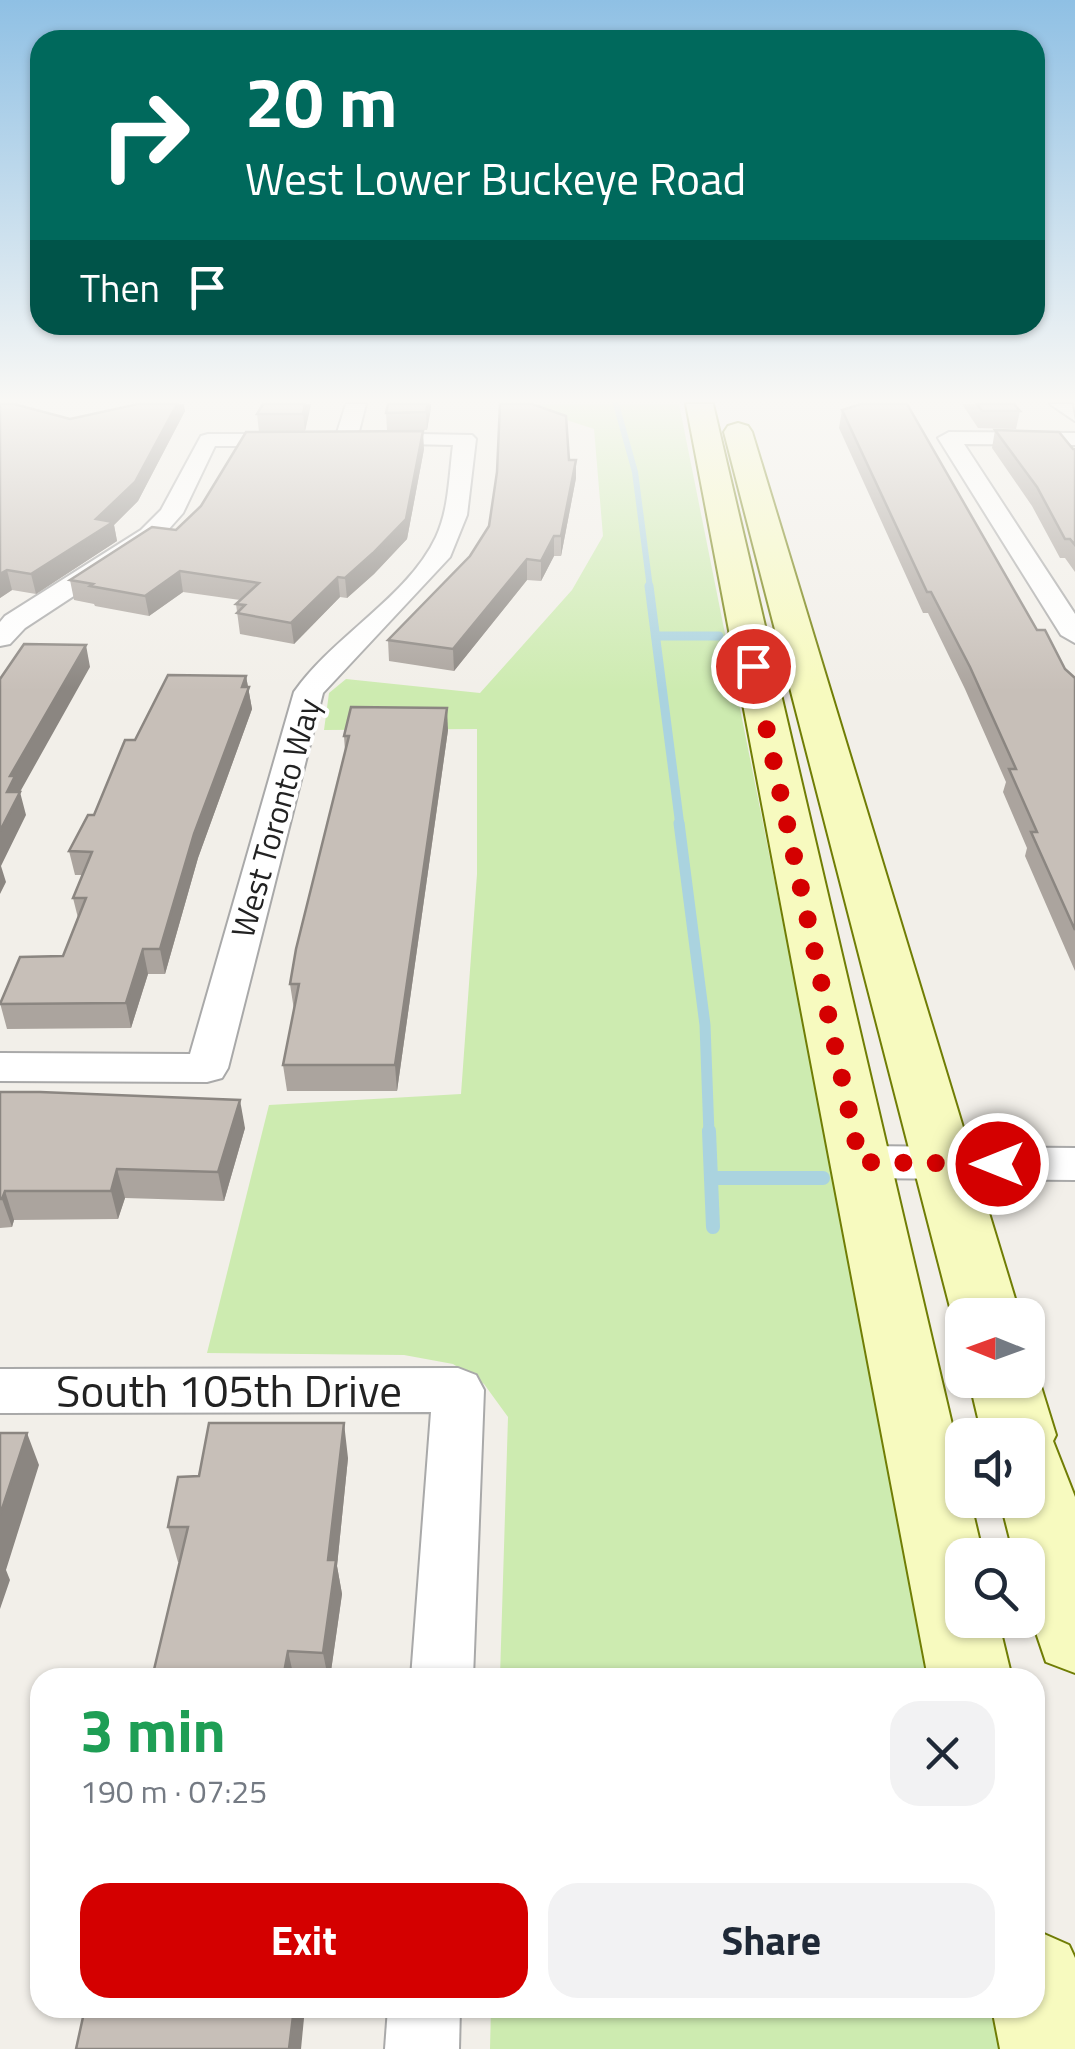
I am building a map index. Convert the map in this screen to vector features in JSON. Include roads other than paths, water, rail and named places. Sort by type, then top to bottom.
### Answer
[{"type":"main road","points":[[719,500],[968,1668]]},
{"type":"main road","points":[[758,500],[981,1298]]},
{"type":"main road","points":[[1043,1518],[1075,1634]]},
{"type":"main road","points":[[1043,2018],[1050,2049]]},
{"type":"street","points":[[5,626],[150,536],[178,500]]},
{"type":"street","name":"West Toronto Way","points":[[0,1067],[207,1068],[305,702],[326,667],[429,567],[447,542],[454,500]]},
{"type":"street","points":[[988,500],[1075,635]]},
{"type":"street","points":[[860,1162],[1075,1164]]},
{"type":"street","name":"South 105th Drive","points":[[0,1391],[458,1390],[443,1668]]},
{"type":"street","points":[[422,2049],[424,2018]]},
{"type":"waterway","points":[[639,500],[650,588]]},
{"type":"waterway","points":[[649,586],[680,826]]},
{"type":"waterway","points":[[656,636],[719,636]]},
{"type":"waterway","points":[[679,823],[705,1025],[709,1134]]},
{"type":"waterway","points":[[709,1131],[713,1227]]},
{"type":"waterway","points":[[711,1178],[823,1178]]}]
